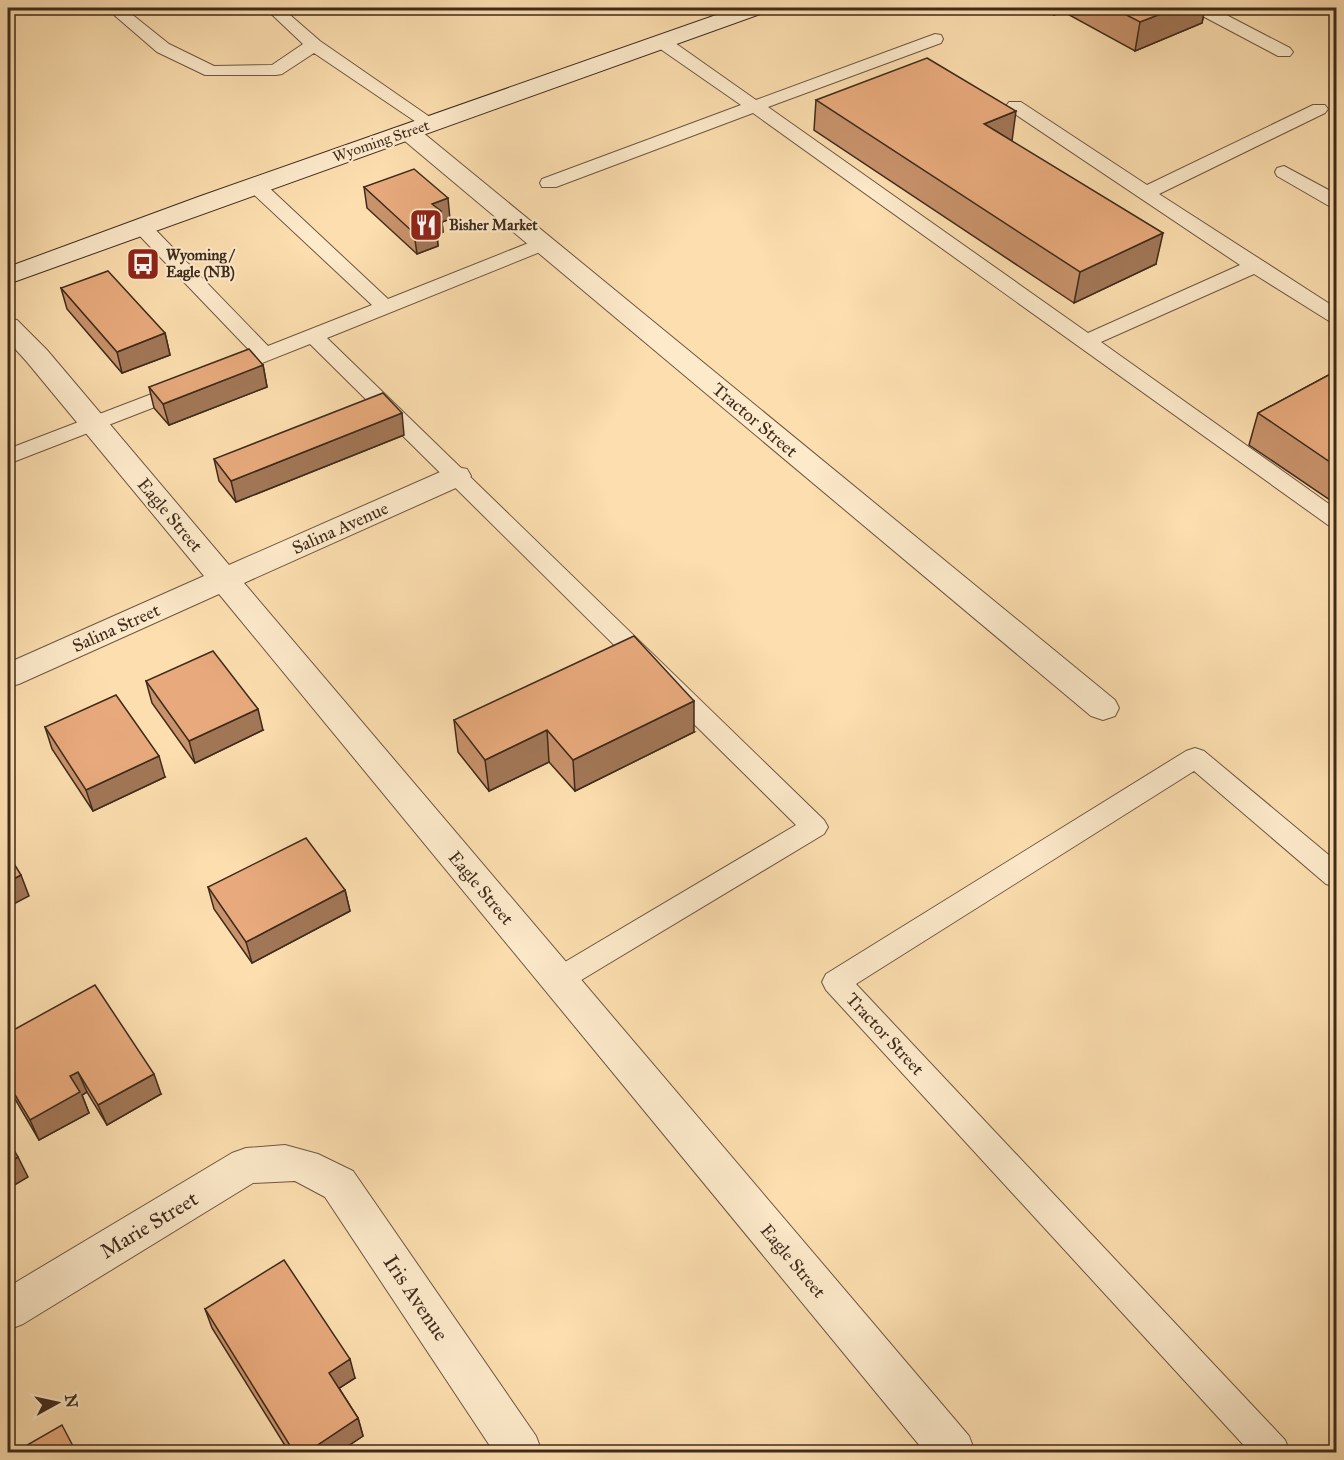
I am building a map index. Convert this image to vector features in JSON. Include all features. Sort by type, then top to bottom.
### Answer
[{"type":"street","name":"Wyoming Street","points":[[8,276],[755,8]]},
{"type":"street","name":"Tractor Street","points":[[419,128],[543,244],[1103,708]]},
{"type":"street","name":"Eagle Street","points":[[8,326],[37,356],[953,1452]]},
{"type":"street","name":"Salina Avenue","points":[[224,580],[457,476]]},
{"type":"street","name":"Salina Street","points":[[8,676],[224,580]]},
{"type":"street","name":"Marie Street","points":[[8,1310],[246,1166],[280,1161],[297,1162]]},
{"type":"street","name":"Iris Avenue","points":[[297,1162],[313,1167],[339,1184],[520,1452]]},
{"type":"lane","points":[[114,8],[163,48],[211,71],[276,70],[315,45]]},
{"type":"lane","points":[[273,8],[315,45],[419,128]]},
{"type":"lane","points":[[1201,8],[1284,52]]},
{"type":"lane","points":[[549,183],[935,39]]},
{"type":"lane","points":[[662,42],[879,193],[1336,520]]},
{"type":"lane","points":[[1015,106],[1255,266],[1336,317]]},
{"type":"lane","points":[[1146,194],[1319,109]]},
{"type":"lane","points":[[1284,172],[1336,202]]},
{"type":"lane","points":[[256,186],[385,307]]},
{"type":"lane","points":[[142,227],[265,355]]},
{"type":"lane","points":[[8,457],[543,244]]},
{"type":"lane","points":[[1086,341],[1255,266]]},
{"type":"lane","points":[[313,336],[815,827],[558,980]]},
{"type":"lane","name":"Tractor Street","points":[[1273,1452],[836,982],[1195,758],[1336,876]]},
{"type":"building","points":[[1113,8],[1176,8],[1140,22]]},
{"type":"building","points":[[927,58],[1016,111],[984,124],[1163,233],[1080,272],[816,100]]},
{"type":"building","points":[[414,169],[448,198],[432,204],[441,211],[427,216],[436,225],[414,233],[364,187]]},
{"type":"building","points":[[108,271],[165,333],[117,352],[61,288]]},
{"type":"building","points":[[249,349],[263,365],[163,404],[149,387]]},
{"type":"building","points":[[1336,371],[1336,466],[1258,413]]},
{"type":"building","points":[[383,393],[402,413],[231,481],[214,459]]},
{"type":"building","points":[[634,636],[694,701],[573,760],[547,730],[485,760],[454,720]]},
{"type":"building","points":[[213,651],[258,709],[189,741],[146,681]]},
{"type":"building","points":[[116,695],[159,756],[86,790],[45,727]]},
{"type":"building","points":[[306,838],[345,890],[246,942],[208,887]]},
{"type":"building","points":[[8,854],[21,875],[8,882]]},
{"type":"building","points":[[95,985],[154,1074],[98,1105],[78,1072],[70,1076],[80,1092],[30,1120],[8,1083],[8,1033]]},
{"type":"building","points":[[8,1140],[18,1157],[8,1163]]},
{"type":"building","points":[[284,1260],[350,1359],[329,1373],[358,1418],[307,1452],[294,1452],[205,1309]]},
{"type":"building","points":[[62,1425],[76,1452],[15,1452]]},
{"type":"place","name":"Bisher Market","points":[[426,225]]},
{"type":"place","name":"Wyoming / Eagle (NB)","points":[[143,264]]}]
